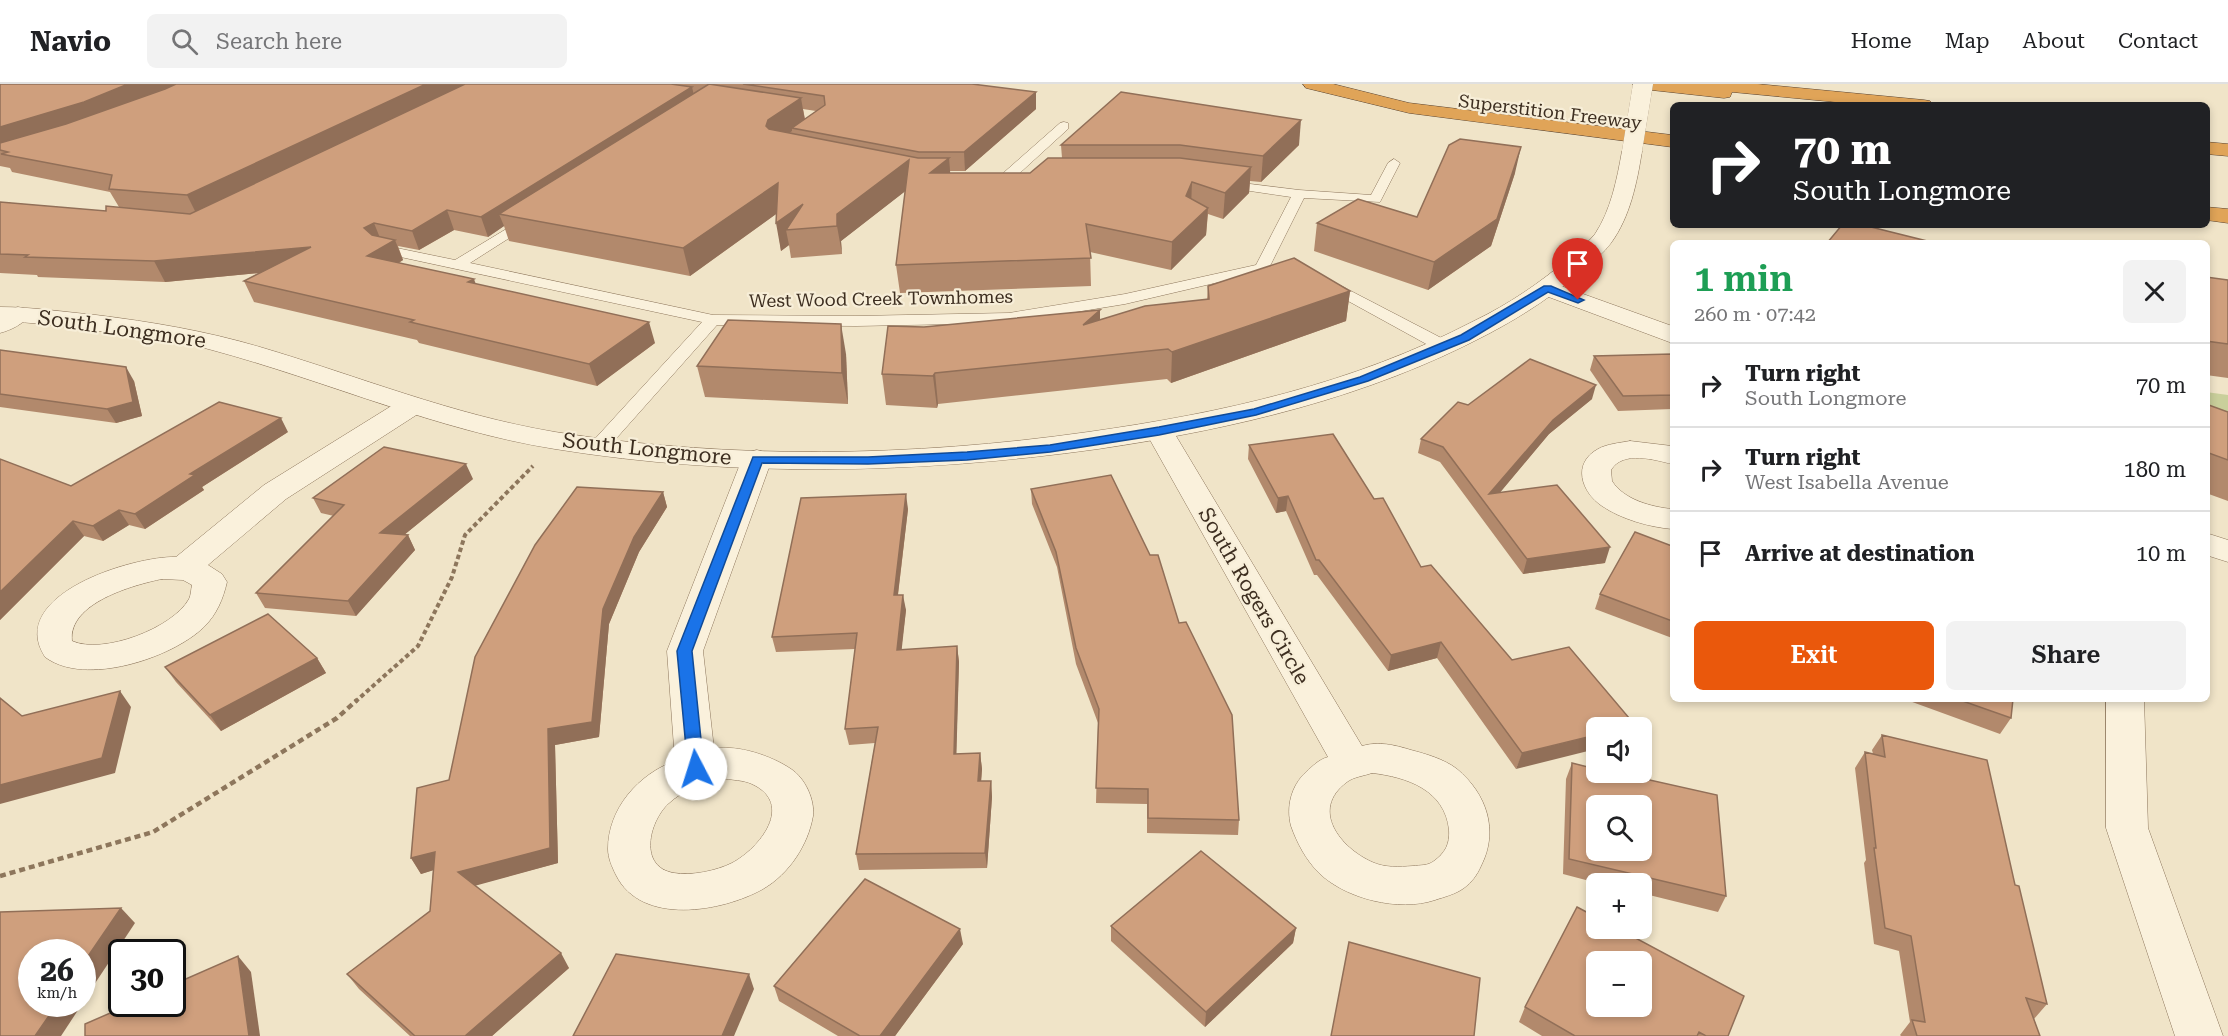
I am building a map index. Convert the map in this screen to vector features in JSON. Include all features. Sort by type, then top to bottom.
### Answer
[{"type":"highway","points":[[1312,84],[1409,108],[1670,141]]},
{"type":"highway","name":"Superstition Freeway","points":[[1320,84],[1670,127]]},
{"type":"highway","name":"Superstition Freeway","points":[[1643,84],[1801,102]]},
{"type":"highway","points":[[1701,84],[1892,102]]},
{"type":"highway","points":[[2210,132],[2228,134]]},
{"type":"highway","points":[[2210,148],[2228,150]]},
{"type":"highway","points":[[2210,214],[2228,216]]},
{"type":"street","name":"South Longmore","points":[[6,318],[147,328],[192,336],[284,363],[411,406],[503,430],[599,446],[685,456],[868,460],[967,456],[1050,448],[1159,431],[1256,412],[1364,379],[1445,347],[1509,313],[1547,288],[1604,239],[1626,189],[1643,84]]},
{"type":"street","points":[[1547,288],[1670,334]]},
{"type":"street","points":[[184,568],[275,492],[411,406]]},
{"type":"street","name":"South Rogers Circle","points":[[1159,431],[1350,761]]},
{"type":"street","points":[[1670,455],[1648,450],[1628,450],[1606,457],[1600,461],[1596,471],[1598,483],[1608,495],[1624,506],[1643,514],[1670,519]]},
{"type":"street","points":[[696,769],[685,651],[758,459]]},
{"type":"street","points":[[2210,545],[2228,552]]},
{"type":"street","points":[[2125,702],[2127,828],[2199,1036]]},
{"type":"lane","points":[[1029,178],[1001,178],[1064,126]]},
{"type":"lane","points":[[1211,182],[1299,194],[1376,199],[1394,164]]},
{"type":"lane","points":[[1282,271],[1262,268],[1299,194]]},
{"type":"lane","points":[[457,265],[546,208]]},
{"type":"lane","name":"West Wood Creek Townhomes","points":[[382,249],[713,320],[856,321],[1009,318],[1125,299],[1262,268]]},
{"type":"lane","points":[[1313,276],[1445,347]]},
{"type":"lane","points":[[599,446],[713,320]]},
{"type":"path","points":[[0,876],[153,832],[337,718],[418,646],[452,577],[465,535],[560,441]]},
{"type":"green space","points":[[2210,393],[2228,395],[2228,432],[2210,429]]},
{"type":"building","points":[[0,84],[128,84],[84,102],[0,127]]},
{"type":"building","points":[[176,84],[426,84],[187,195],[109,189],[112,175],[1,154],[8,152],[0,150],[0,143],[66,124]]},
{"type":"building","points":[[465,84],[671,84],[692,87],[481,217],[447,210],[412,231],[374,223],[364,228],[372,235],[395,240],[367,256],[474,279],[468,282],[649,322],[589,364],[410,322],[414,320],[244,281],[311,247],[154,261],[25,257],[28,255],[0,254],[0,202],[106,211],[106,206],[190,214]]},
{"type":"building","points":[[709,84],[801,98],[768,120],[766,126],[769,129],[918,158],[949,158],[930,173],[1030,173],[1048,158],[1180,158],[1251,167],[1225,193],[1192,182],[1186,196],[1208,208],[1172,242],[1086,224],[1091,258],[896,265],[909,160],[837,214],[837,226],[786,230],[803,204],[776,223],[778,183],[683,248],[499,214]]},
{"type":"building","points":[[743,84],[972,84],[1036,92],[964,152],[919,152],[792,128],[825,105],[824,96]]},
{"type":"building","points":[[1121,92],[1301,120],[1263,156],[1180,145],[1061,145]]},
{"type":"building","points":[[1460,139],[1521,147],[1497,219],[1434,262],[1317,223],[1358,199],[1417,217],[1449,145]]},
{"type":"building","points":[[1840,228],[1875,228],[1923,240],[1830,240]]},
{"type":"building","points":[[1294,258],[1350,291],[1172,352],[1168,349],[935,373],[933,376],[882,374],[888,326],[924,327],[1100,310],[1083,325],[1145,306],[1209,299],[1208,286]]},
{"type":"building","points":[[2210,278],[2228,280],[2228,344],[2210,342]]},
{"type":"building","points":[[728,320],[841,324],[842,373],[697,366]]},
{"type":"building","points":[[0,350],[126,367],[133,402],[107,409],[0,394]]},
{"type":"building","points":[[1670,354],[1670,395],[1623,396],[1594,356]]},
{"type":"building","points":[[1530,359],[1596,385],[1553,420],[1489,494],[1557,485],[1610,547],[1527,559],[1443,447],[1421,439],[1458,402],[1468,405]]},
{"type":"building","points":[[219,402],[281,418],[190,474],[195,475],[135,514],[119,510],[93,526],[73,521],[0,592],[0,459],[71,486]]},
{"type":"building","points":[[2210,405],[2228,412],[2228,460],[2210,453]]},
{"type":"building","points":[[1333,434],[1374,499],[1383,498],[1421,567],[1431,565],[1512,660],[1569,647],[1628,717],[1586,717],[1586,737],[1522,753],[1441,642],[1391,655],[1319,560],[1316,560],[1288,496],[1278,498],[1249,445]]},
{"type":"building","points":[[384,447],[466,464],[380,533],[408,535],[348,601],[256,593],[344,505],[313,498]]},
{"type":"building","points":[[1111,475],[1150,555],[1158,555],[1179,623],[1186,622],[1232,715],[1239,820],[1148,818],[1148,789],[1096,788],[1099,709],[1076,648],[1056,552],[1031,489]]},
{"type":"building","points":[[577,487],[663,492],[634,537],[603,609],[592,722],[548,729],[550,848],[458,872],[561,953],[465,1036],[415,1036],[347,974],[430,911],[435,852],[411,858],[417,788],[449,780],[475,657],[535,545]]},
{"type":"building","points":[[906,494],[894,595],[903,595],[897,650],[957,646],[954,754],[980,753],[978,781],[991,781],[985,853],[856,854],[878,727],[845,729],[857,633],[772,637],[801,498]]},
{"type":"building","points":[[1635,532],[1670,545],[1670,620],[1600,594]]},
{"type":"building","points":[[268,614],[317,658],[210,715],[165,667]]},
{"type":"building","points":[[120,691],[102,758],[0,785],[0,698],[22,716]]},
{"type":"building","points":[[1966,702],[2013,702],[2011,718]]},
{"type":"building","points":[[1882,735],[1987,760],[2015,885],[2019,886],[2047,1004],[2026,998],[2040,1036],[1917,1036],[1912,1020],[1925,1022],[1911,936],[1885,928],[1874,848],[1876,848],[1865,752],[1885,757]]},
{"type":"building","points":[[1572,763],[1586,766],[1586,783],[1652,783],[1652,780],[1717,795],[1726,896],[1652,879],[1652,873],[1628,873],[1569,859]]},
{"type":"building","points":[[1201,851],[1296,928],[1206,1012],[1111,926]]},
{"type":"building","points":[[865,879],[960,929],[880,1036],[860,1036],[774,986]]},
{"type":"building","points":[[1577,907],[1586,912],[1586,939],[1638,939],[1744,996],[1728,1036],[1706,1036],[1699,1032],[1697,1036],[1575,1036],[1525,1007]]},
{"type":"building","points":[[121,908],[96,945],[96,939],[18,939],[18,1017],[48,1017],[35,1036],[0,1036],[0,912]]},
{"type":"building","points":[[1349,942],[1480,978],[1474,1036],[1331,1036]]},
{"type":"building","points":[[616,954],[749,974],[722,1036],[573,1036]]},
{"type":"building","points":[[238,956],[249,1036],[85,1036],[85,1024],[108,1014],[108,1017],[186,1017],[186,979]]},
{"type":"route","points":[[696,769],[685,651],[758,459],[868,460],[967,456],[1050,448],[1159,431],[1256,412],[1364,379],[1445,347],[1509,313],[1547,288],[1578,300]]}]
